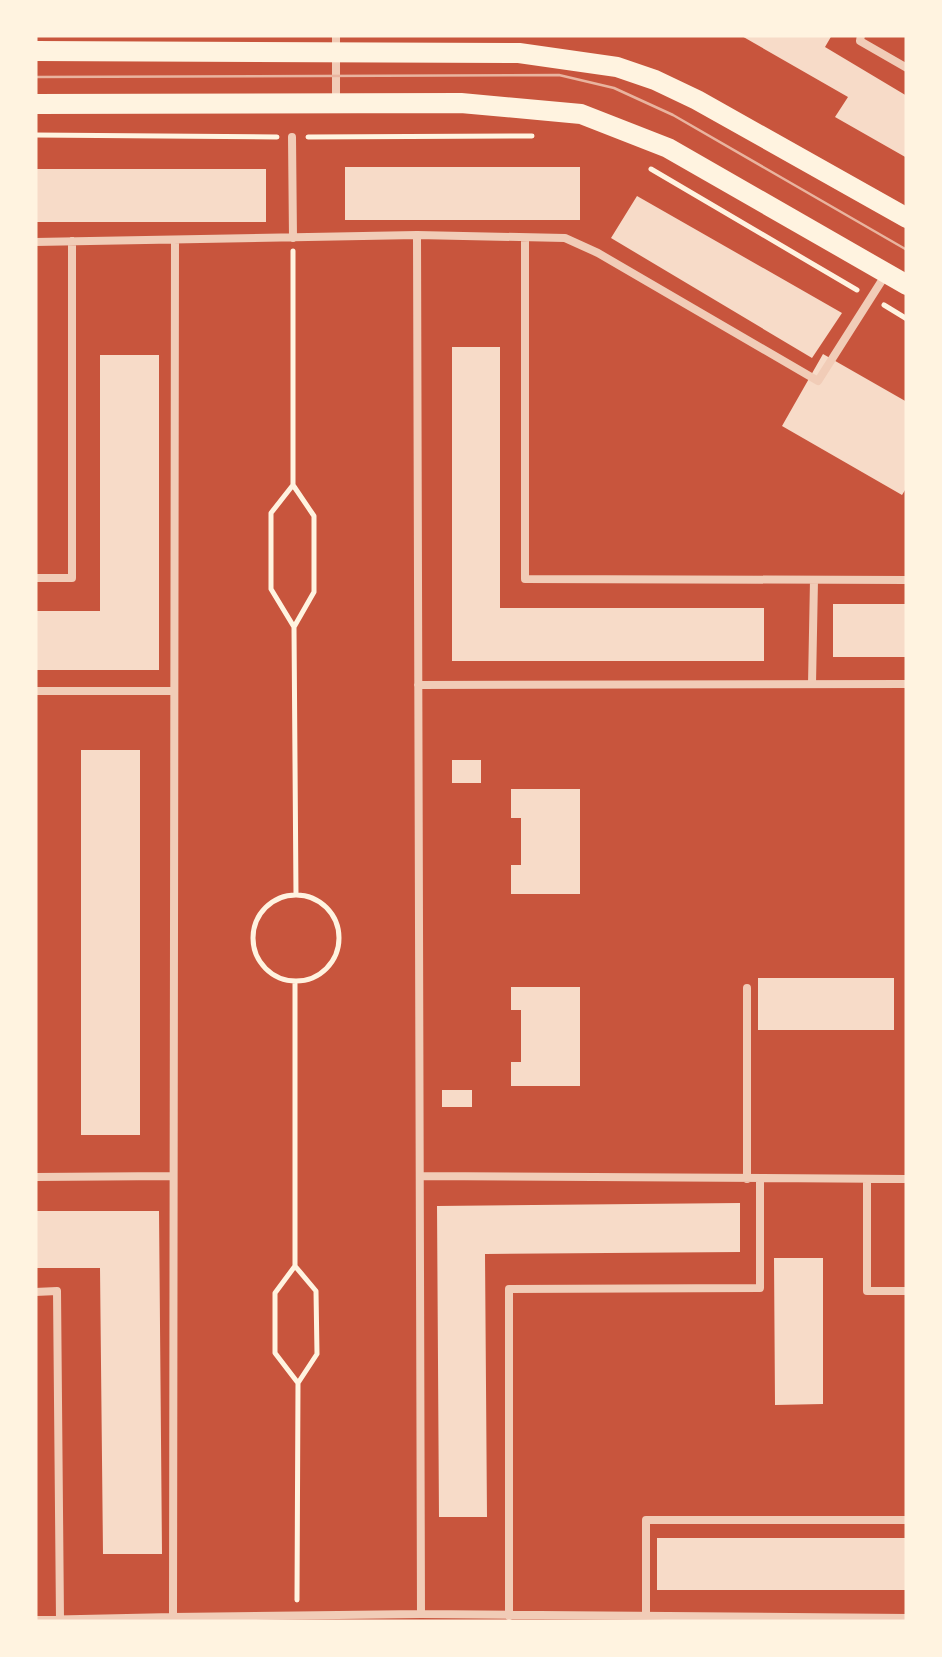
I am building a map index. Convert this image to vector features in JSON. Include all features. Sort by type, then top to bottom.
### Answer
[{"type":"main road","points":[[35,50],[336,43],[519,53],[617,67],[697,100],[907,218]]},
{"type":"main road","points":[[35,104],[460,104],[581,114],[668,148],[907,286]]},
{"type":"lane","points":[[861,35],[860,40],[907,68]]},
{"type":"lane","points":[[336,43],[336,104]]},
{"type":"lane","points":[[292,137],[293,238]]},
{"type":"lane","points":[[35,242],[418,235],[565,238],[598,253],[818,381],[886,274]]},
{"type":"lane","points":[[418,235],[420,1614]]},
{"type":"lane","points":[[525,238],[525,579],[907,580]]},
{"type":"lane","points":[[173,1617],[175,241]]},
{"type":"lane","points":[[35,578],[72,578],[72,242]]},
{"type":"lane","points":[[812,684],[814,580]]},
{"type":"lane","points":[[418,685],[907,684]]},
{"type":"lane","points":[[35,691],[174,690]]},
{"type":"lane","points":[[747,988],[747,1179]]},
{"type":"lane","points":[[35,1177],[173,1176]]},
{"type":"lane","points":[[420,1176],[907,1179]]},
{"type":"lane","points":[[509,1616],[509,1289],[760,1288],[760,1178]]},
{"type":"lane","points":[[866,1179],[866,1292],[907,1291]]},
{"type":"lane","points":[[35,1292],[57,1292],[60,1620]]},
{"type":"lane","points":[[646,1617],[646,1520],[907,1520]]},
{"type":"lane","points":[[35,1620],[297,1620],[420,1614],[697,1620],[904,1619]]},
{"type":"path","points":[[35,135],[550,136]]},
{"type":"path","points":[[646,166],[907,319]]},
{"type":"path","points":[[293,238],[293,485],[314,516],[314,592],[294,627],[296,894]]},
{"type":"path","points":[[293,485],[271,513],[271,589],[294,627]]},
{"type":"path","points":[[296,894],[313,898],[327,908],[340,938],[336,955],[326,970],[312,979],[296,982],[279,979],[265,969],[252,938],[265,907],[296,894]]},
{"type":"path","points":[[296,982],[295,1266],[274,1292],[275,1353],[298,1383]]},
{"type":"path","points":[[295,1266],[316,1291],[317,1354],[298,1383],[297,1620]]},
{"type":"building","points":[[740,35],[832,35],[825,47],[907,96],[907,158],[835,117],[848,97]]},
{"type":"building","points":[[345,167],[580,167],[580,220],[345,220]]},
{"type":"building","points":[[35,169],[266,169],[266,222],[35,222]]},
{"type":"building","points":[[637,196],[842,313],[812,358],[611,238]]},
{"type":"building","points":[[452,347],[500,347],[500,608],[764,608],[764,661],[452,661]]},
{"type":"building","points":[[823,354],[907,402],[907,487],[902,495],[782,426]]},
{"type":"building","points":[[100,355],[159,355],[159,670],[35,670],[35,611],[100,611]]},
{"type":"building","points":[[833,604],[907,604],[907,657],[833,657]]},
{"type":"building","points":[[81,750],[140,750],[140,1135],[81,1135]]},
{"type":"building","points":[[452,760],[481,760],[481,783],[452,783]]},
{"type":"building","points":[[511,789],[580,789],[580,894],[511,894],[511,865],[521,865],[521,818],[511,818]]},
{"type":"building","points":[[758,978],[894,978],[894,1030],[758,1030]]},
{"type":"building","points":[[511,987],[580,987],[580,1086],[511,1086],[511,1062],[521,1062],[521,1010],[511,1010]]},
{"type":"building","points":[[442,1090],[472,1090],[472,1107],[442,1107]]},
{"type":"building","points":[[740,1203],[740,1252],[485,1254],[487,1517],[439,1517],[437,1206]]},
{"type":"building","points":[[35,1211],[159,1211],[162,1554],[103,1554],[100,1268],[35,1268]]},
{"type":"building","points":[[774,1258],[823,1258],[823,1404],[775,1405]]},
{"type":"building","points":[[657,1538],[907,1538],[907,1590],[657,1590]]},
{"type":"tram line","points":[[35,77],[559,75],[614,88],[673,115],[907,250]]}]
